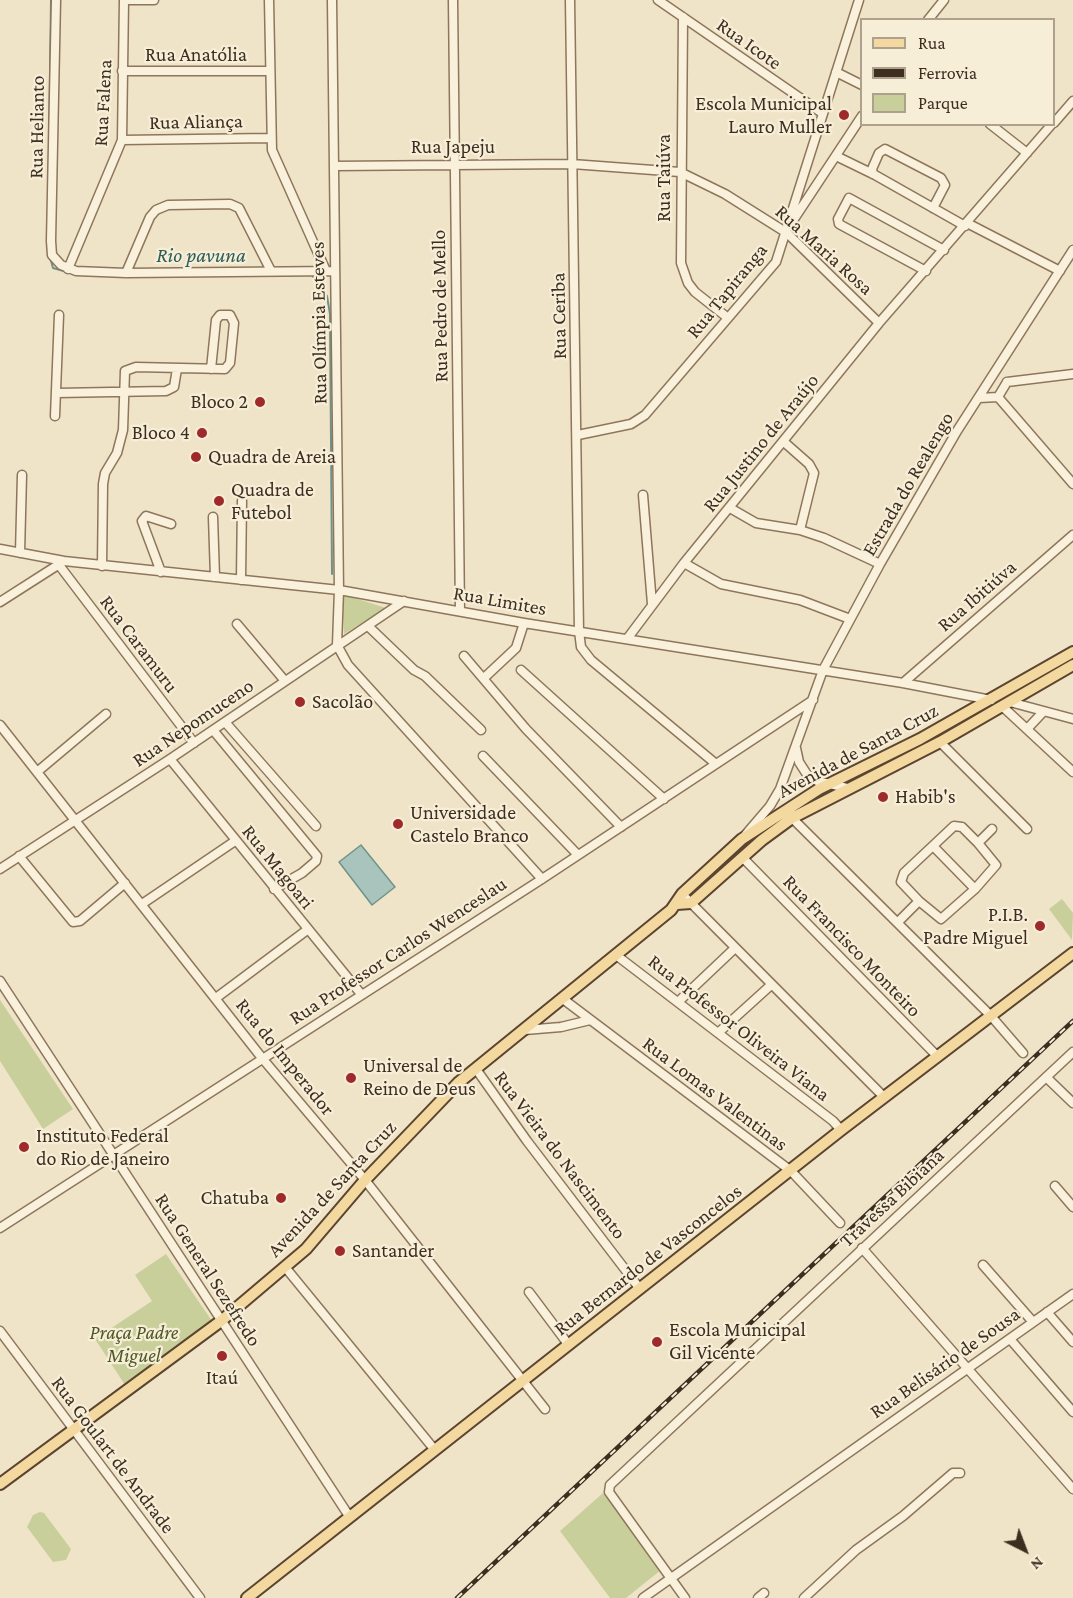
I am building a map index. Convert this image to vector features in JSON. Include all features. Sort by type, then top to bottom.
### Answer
[{"type":"main road","name":"Avenida de Santa Cruz","points":[[0,1484],[221,1321],[285,1267],[314,1241],[365,1180],[422,1119],[476,1069],[616,955],[680,899],[742,839],[828,784],[992,700],[1073,652]]},
{"type":"main road","name":"Avenida de Santa Cruz","points":[[691,903],[792,818],[940,742],[1073,665]]},
{"type":"main road","points":[[680,899],[691,903]]},
{"type":"main road","name":"Rua Bernardo de Vasconcelos","points":[[247,1598],[522,1380],[791,1172],[841,1130],[1073,953]]},
{"type":"street","name":"Rua Helianto","points":[[56,0],[51,241],[52,255],[68,269]]},
{"type":"street","points":[[124,0],[154,0]]},
{"type":"street","name":"Rua Falena","points":[[68,269],[116,159],[122,140],[124,0]]},
{"type":"street","points":[[68,269],[126,273],[330,271],[277,162],[270,138],[269,0]]},
{"type":"street","name":"Rua Olímpia Esteves","points":[[332,0],[334,166],[330,271],[339,590],[337,645]]},
{"type":"street","name":"Rua Pedro de Mello","points":[[453,0],[460,611]]},
{"type":"street","name":"Rua Ceriba","points":[[570,0],[579,631],[584,654],[716,764]]},
{"type":"street","name":"Rua Icote","points":[[658,0],[822,113]]},
{"type":"street","name":"Rua Tapiranga","points":[[578,435],[631,424],[639,420],[776,262],[859,0]]},
{"type":"street","points":[[929,18],[940,1]]},
{"type":"street","name":"Rua Taiúva","points":[[683,17],[680,172],[683,274],[695,292],[728,318]]},
{"type":"street","name":"Rua Anatólia","points":[[122,71],[270,71]]},
{"type":"street","points":[[836,72],[860,85]]},
{"type":"street","name":"Rua Justino de Araújo","points":[[1055,122],[1073,101]]},
{"type":"street","points":[[787,231],[860,118]]},
{"type":"street","points":[[993,126],[1027,153]]},
{"type":"street","name":"Rua Justino de Araújo","points":[[627,639],[684,563],[879,323],[1051,126]]},
{"type":"street","name":"Rua Aliança","points":[[122,140],[270,138]]},
{"type":"street","points":[[873,174],[879,153],[885,149],[941,177],[945,185],[933,208]]},
{"type":"street","points":[[836,156],[966,225],[1060,271]]},
{"type":"street","name":"Rua Japeju","points":[[334,166],[454,163],[572,164]]},
{"type":"street","name":"Rua Maria Rosa","points":[[572,164],[680,172],[702,180],[787,231],[879,323]]},
{"type":"street","points":[[926,271],[839,224],[838,219],[849,198],[852,197],[944,250]]},
{"type":"street","points":[[126,273],[150,217],[156,210],[168,205],[230,204],[238,208],[271,271]]},
{"type":"street","name":"Estrada do Realengo","points":[[742,839],[775,799],[823,670],[880,564],[979,398],[1073,250]]},
{"type":"street","points":[[55,416],[59,315]]},
{"type":"street","points":[[102,566],[105,473],[117,453],[123,430],[124,373],[127,369],[211,369],[229,366],[234,323],[230,315],[220,315],[216,320],[211,369]]},
{"type":"street","points":[[57,393],[124,394],[171,390],[177,369]]},
{"type":"street","points":[[997,369],[1007,382]]},
{"type":"street","points":[[1007,382],[1073,374]]},
{"type":"street","points":[[998,398],[1007,382]]},
{"type":"street","points":[[979,398],[998,398],[1073,484]]},
{"type":"street","points":[[784,441],[809,464],[814,473],[800,530]]},
{"type":"street","points":[[21,553],[22,475]]},
{"type":"street","points":[[643,495],[652,604]]},
{"type":"street","points":[[242,501],[242,580]]},
{"type":"street","points":[[730,508],[756,523],[800,530],[832,540],[880,564]]},
{"type":"street","points":[[161,572],[142,521],[146,516],[171,524]]},
{"type":"street","points":[[213,517],[215,577]]},
{"type":"street","name":"Rua Ibitiúva","points":[[903,683],[1073,535]]},
{"type":"street","name":"Rua Limites","points":[[0,549],[61,563],[339,590],[524,623],[903,683],[992,700]]},
{"type":"street","points":[[0,602],[61,563]]},
{"type":"street","name":"Rua Caramuru","points":[[61,563],[194,743]]},
{"type":"street","points":[[684,563],[721,584],[800,600],[850,619]]},
{"type":"street","name":"Rua Nepomuceno","points":[[0,869],[170,759],[404,601]]},
{"type":"street","points":[[484,678],[516,648],[524,623]]},
{"type":"street","points":[[237,624],[285,681]]},
{"type":"street","points":[[368,626],[414,670],[425,676],[481,730]]},
{"type":"street","points":[[337,645],[348,665],[542,879]]},
{"type":"street","points":[[464,656],[526,729],[621,827]]},
{"type":"street","points":[[521,670],[664,799]]},
{"type":"street","name":"Rua Professor Carlos Wenceslau","points":[[0,1228],[542,879],[813,700]]},
{"type":"street","points":[[1006,704],[1073,719]]},
{"type":"street","points":[[1006,704],[1073,772]]},
{"type":"street","points":[[1028,728],[1043,712]]},
{"type":"street","points":[[37,772],[106,714]]},
{"type":"street","points":[[786,718],[798,719],[803,728]]},
{"type":"street","points":[[227,721],[316,826]]},
{"type":"street","name":"Rua do Imperador","points":[[0,725],[262,1058],[365,1180],[544,1409]]},
{"type":"street","name":"Rua Magoari","points":[[213,730],[317,856],[316,861],[302,873],[274,889]]},
{"type":"street","points":[[940,742],[1027,829]]},
{"type":"street","points":[[796,747],[802,769],[817,781],[847,788]]},
{"type":"street","points":[[483,756],[578,855]]},
{"type":"street","name":"Rua Magoari","points":[[170,759],[361,994]]},
{"type":"street","points":[[792,818],[991,1016],[1023,1053]]},
{"type":"street","points":[[957,825],[978,843],[996,864],[975,889],[941,919],[919,901],[900,879],[933,846],[957,825]]},
{"type":"street","points":[[978,843],[992,830]]},
{"type":"street","points":[[142,904],[235,841]]},
{"type":"street","points":[[933,846],[975,889]]},
{"type":"street","points":[[19,856],[73,922],[80,921],[125,883]]},
{"type":"street","name":"Rua Francisco Monteiro","points":[[743,858],[938,1057]]},
{"type":"street","points":[[898,922],[919,901]]},
{"type":"street","points":[[691,903],[884,1097]]},
{"type":"street","points":[[216,998],[307,930]]},
{"type":"street","points":[[678,1002],[735,948]]},
{"type":"street","name":"Rua Professor Oliveira Viana","points":[[616,955],[833,1121],[841,1130]]},
{"type":"street","name":"Rua General Sezefredo","points":[[0,981],[349,1516]]},
{"type":"street","points":[[718,1033],[771,985]]},
{"type":"street","name":"Rua Lomas Valentinas","points":[[563,999],[791,1172],[840,1223]]},
{"type":"street","points":[[525,1030],[561,1027],[590,1020]]},
{"type":"street","name":"Travessa Bibiana","points":[[671,1578],[609,1492],[610,1485],[1073,1052]]},
{"type":"street","name":"Rua Vieira do Nascimento","points":[[476,1069],[527,1142],[642,1287]]},
{"type":"street","points":[[1046,1077],[1073,1103]]},
{"type":"street","points":[[1055,1186],[1073,1207]]},
{"type":"street","points":[[862,1248],[1073,1489]]},
{"type":"street","points":[[983,1265],[1034,1322]]},
{"type":"street","points":[[285,1267],[434,1449]]},
{"type":"street","points":[[529,1292],[568,1344]]},
{"type":"street","name":"Rua Belisário de Sousa","points":[[644,1598],[824,1468],[1073,1294]]},
{"type":"street","points":[[1047,1312],[1073,1342]]},
{"type":"street","name":"Rua Goulart de Andrade","points":[[0,1331],[72,1431],[200,1598]]},
{"type":"street","points":[[1010,1339],[1073,1412]]},
{"type":"street","points":[[1063,1478],[1073,1471]]},
{"type":"street","points":[[804,1598],[849,1556],[903,1516],[953,1473],[960,1473]]},
{"type":"street","points":[[671,1578],[686,1598]]},
{"type":"green space","points":[[342,594],[386,608],[344,634]]},
{"type":"green space","points":[[1062,899],[1073,913],[1072,940],[1049,909]]},
{"type":"green space","points":[[0,1000],[73,1109],[43,1129],[0,1061]]},
{"type":"green space","name":"Praça Padre Miguel","points":[[166,1254],[212,1321],[125,1385],[95,1339],[152,1301],[135,1275]]},
{"type":"green space","points":[[603,1493],[661,1570],[626,1598],[610,1598],[560,1531]]},
{"type":"green space","points":[[44,1513],[71,1549],[66,1560],[53,1562],[27,1527],[33,1515]]},
{"type":"water","points":[[361,845],[395,887],[372,905],[339,862]]},
{"type":"waterway","name":"Rio pavuna","points":[[49,151],[51,0]]},
{"type":"waterway","name":"Rio pavuna","points":[[48,250],[53,268],[67,272]]},
{"type":"waterway","name":"Rio pavuna","points":[[311,274],[327,296],[330,314],[332,574]]},
{"type":"railway","points":[[457,1598],[1073,1021]]},
{"type":"place","name":"Escola Municipal Lauro Muller","points":[[844,115]]},
{"type":"place","name":"Bloco 2","points":[[260,402]]},
{"type":"place","name":"Bloco 4","points":[[202,433]]},
{"type":"place","name":"Quadra de Areia","points":[[196,457]]},
{"type":"place","name":"Quadra de Futebol","points":[[219,501]]},
{"type":"place","name":"Sacolão","points":[[300,702]]},
{"type":"place","name":"Habib's","points":[[883,797]]},
{"type":"place","name":"Universidade Castelo Branco","points":[[398,824]]},
{"type":"place","name":"P.I.B. Padre Miguel","points":[[1040,926]]},
{"type":"place","name":"Universal de Reino de Deus","points":[[351,1078]]},
{"type":"place","name":"Instituto Federal do Rio de Janeiro","points":[[24,1147]]},
{"type":"place","name":"Chatuba","points":[[281,1198]]},
{"type":"place","name":"Santander","points":[[340,1251]]},
{"type":"place","name":"Escola Municipal Gil Vicente","points":[[657,1342]]},
{"type":"place","name":"Itaú","points":[[222,1356]]}]
